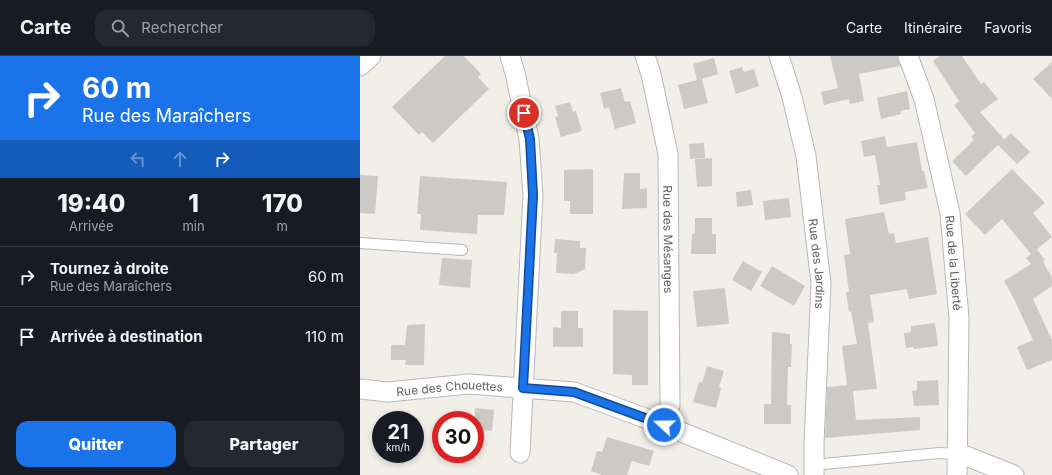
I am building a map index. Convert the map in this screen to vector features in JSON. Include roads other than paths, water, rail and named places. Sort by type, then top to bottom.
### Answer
[{"type":"street","points":[[510,56],[530,139],[533,195],[520,453]]},
{"type":"street","name":"Rue des Mésanges","points":[[645,56],[651,74],[668,154],[670,405],[664,425]]},
{"type":"street","name":"Rue des Jardins","points":[[779,56],[792,97],[806,156],[821,283],[813,470]]},
{"type":"street","name":"Rue de la Liberté","points":[[908,56],[924,99],[950,213],[959,318],[957,475]]},
{"type":"street","name":"Rue des Chouettes","points":[[360,389],[388,392],[469,384],[574,392],[664,425],[788,475]]},
{"type":"street","points":[[957,454],[966,456],[1014,475]]},
{"type":"lane","points":[[360,243],[462,250]]},
{"type":"lane","points":[[813,470],[939,453],[957,454]]}]
